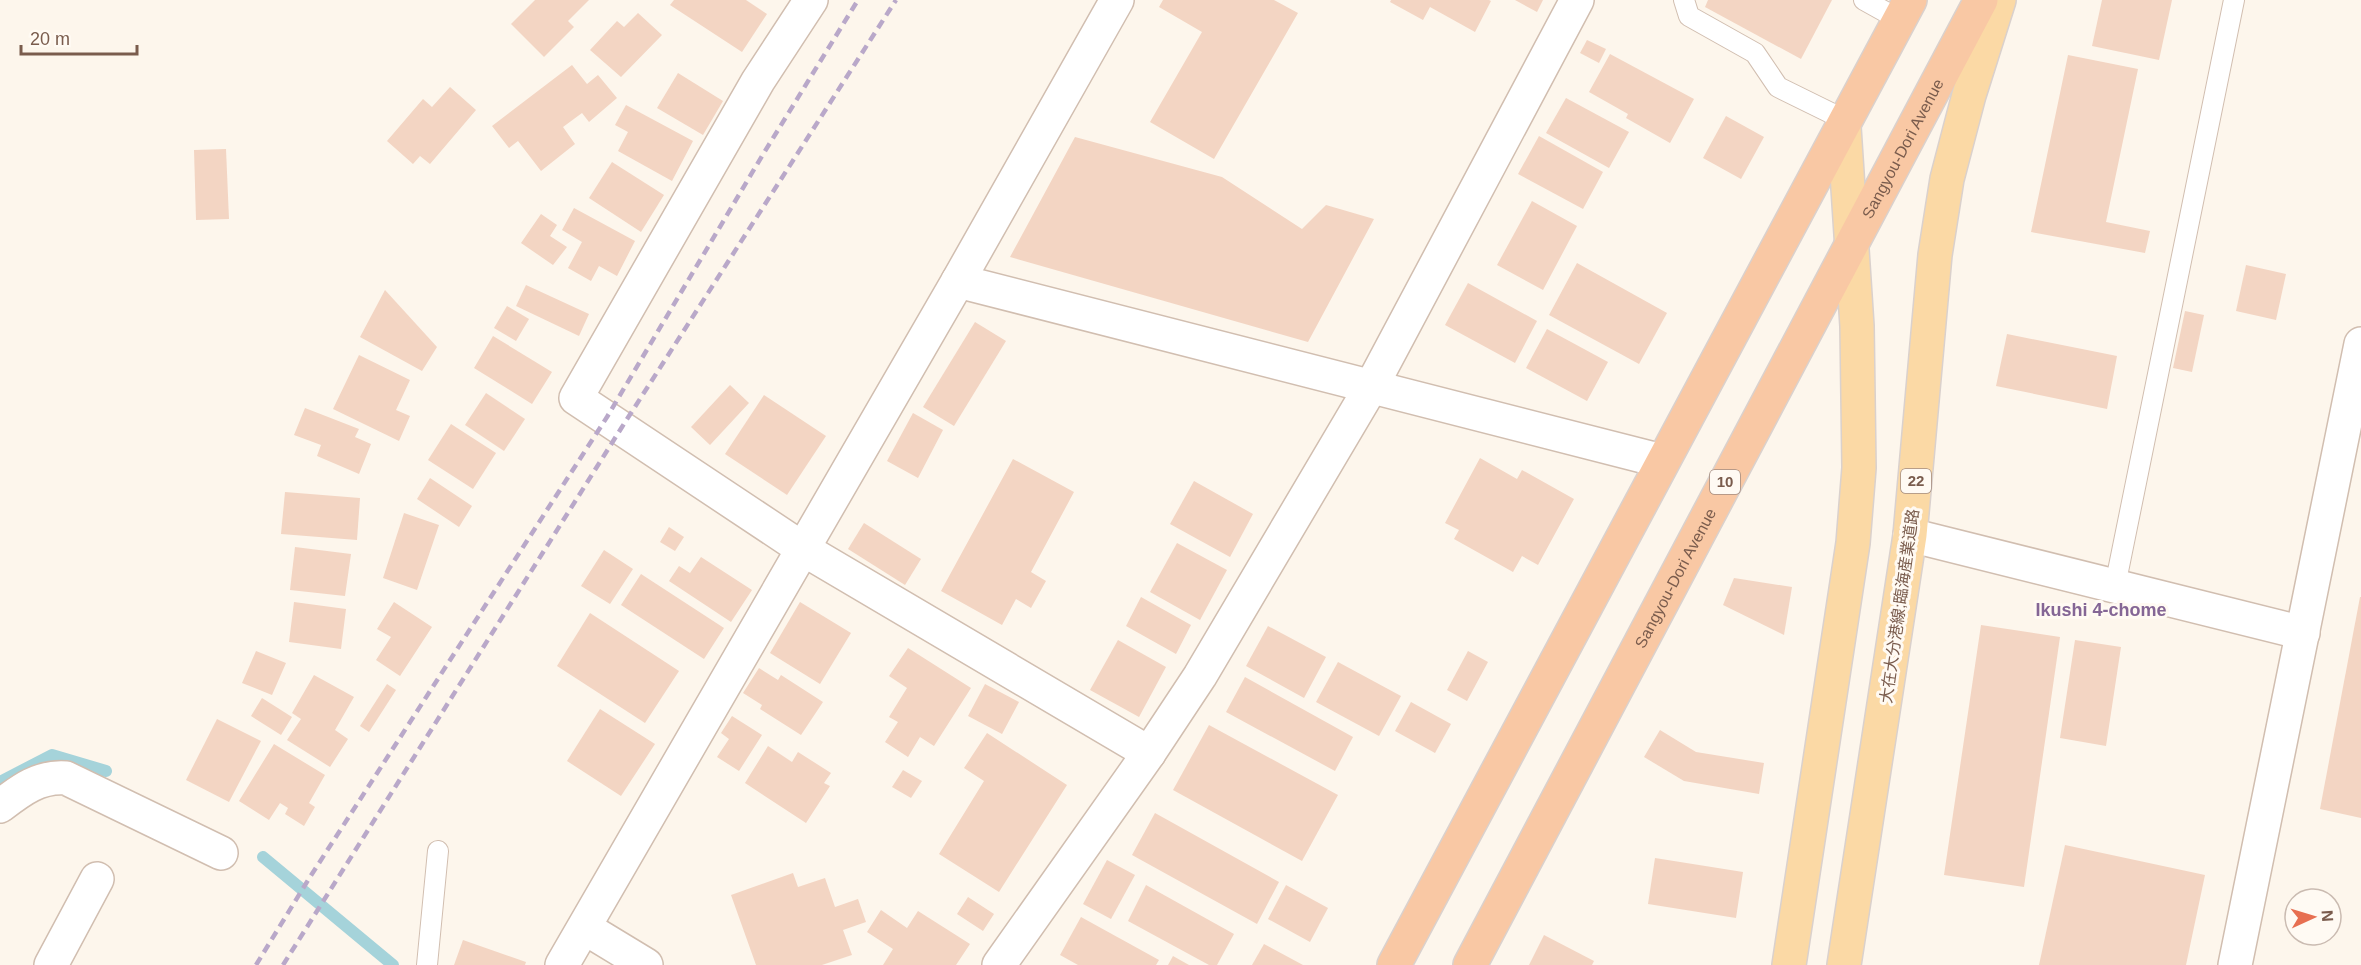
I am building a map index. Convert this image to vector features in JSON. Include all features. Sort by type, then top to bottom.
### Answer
[{"type":"highway","name":"Sangyou-Dori Avenue","points":[[1470,965],[1982,0]]},
{"type":"highway","points":[[1394,965],[1905,10]]},
{"type":"main road","name":"大在大分港線;臨海産業道路","points":[[1844,965],[1910,535],[1935,255],[1947,179],[1969,95],[1999,0]]},
{"type":"main road","points":[[1789,965],[1853,543],[1859,468],[1857,326],[1850,245],[1846,124]]},
{"type":"street","points":[[811,0],[758,81],[576,398],[803,549],[1149,753]]},
{"type":"street","points":[[562,965],[1118,0]]},
{"type":"street","points":[[1006,963],[1206,666],[1371,387],[1577,0]]},
{"type":"street","points":[[958,281],[1662,461]]},
{"type":"street","points":[[2235,965],[2361,344]]},
{"type":"street","points":[[1910,535],[2303,633]]},
{"type":"street","points":[[0,806],[42,779],[66,778],[222,852]]},
{"type":"street","points":[[51,965],[97,879]]},
{"type":"street","points":[[585,928],[646,965]]},
{"type":"lane","points":[[1684,0],[1689,16],[1755,53],[1778,87],[1846,124]]},
{"type":"lane","points":[[1864,0],[1905,10]]},
{"type":"lane","points":[[2115,586],[2234,0]]},
{"type":"lane","points":[[427,960],[438,851]]},
{"type":"building","points":[[535,0],[589,0],[568,21],[574,27],[544,57],[511,24]]},
{"type":"building","points":[[674,0],[746,0],[767,14],[742,52],[670,5]]},
{"type":"building","points":[[1163,0],[1274,0],[1298,13],[1214,159],[1150,122],[1202,32],[1159,7]]},
{"type":"building","points":[[1391,0],[1491,1],[1475,32],[1430,7],[1423,20],[1390,2]]},
{"type":"building","points":[[1515,0],[1543,0],[1537,12]]},
{"type":"building","points":[[1708,0],[1832,0],[1801,59],[1705,7]]},
{"type":"building","points":[[2102,0],[2172,0],[2159,60],[2092,46]]},
{"type":"building","points":[[638,13],[662,35],[621,77],[590,50],[617,21],[624,27]]},
{"type":"building","points":[[1587,40],[1606,49],[1599,63],[1580,53]]},
{"type":"building","points":[[1610,54],[1694,99],[1670,143],[1626,118],[1628,114],[1589,92]]},
{"type":"building","points":[[2068,55],[2138,69],[2106,222],[2150,231],[2145,253],[2031,232]]},
{"type":"building","points":[[572,65],[587,84],[598,75],[617,98],[589,122],[582,113],[563,127],[575,144],[541,171],[518,141],[509,148],[492,126]]},
{"type":"building","points":[[678,73],[723,101],[703,135],[657,108]]},
{"type":"building","points":[[450,87],[476,110],[430,164],[420,156],[413,164],[387,141],[423,99],[432,107]]},
{"type":"building","points":[[1566,98],[1629,132],[1609,168],[1546,133]]},
{"type":"building","points":[[626,105],[693,141],[672,181],[618,151],[628,132],[615,125]]},
{"type":"building","points":[[1726,116],[1764,137],[1741,179],[1703,158]]},
{"type":"building","points":[[1539,136],[1603,172],[1583,209],[1518,174]]},
{"type":"building","points":[[1075,137],[1222,177],[1302,229],[1326,205],[1374,219],[1308,342],[1010,257]]},
{"type":"building","points":[[226,149],[229,219],[196,220],[194,150]]},
{"type":"building","points":[[612,162],[664,195],[641,232],[589,198]]},
{"type":"building","points":[[1532,201],[1577,226],[1543,290],[1497,265]]},
{"type":"building","points":[[574,208],[635,241],[617,276],[599,266],[591,281],[568,268],[582,242],[562,230]]},
{"type":"building","points":[[541,214],[557,225],[550,236],[567,247],[553,265],[521,243]]},
{"type":"building","points":[[1577,263],[1667,313],[1639,364],[1549,315]]},
{"type":"building","points":[[2246,265],[2286,274],[2276,320],[2236,311]]},
{"type":"building","points":[[1468,283],[1537,321],[1515,363],[1445,325]]},
{"type":"building","points":[[526,285],[589,314],[579,336],[516,306]]},
{"type":"building","points":[[385,290],[437,347],[422,371],[360,337]]},
{"type":"building","points":[[507,306],[529,319],[516,341],[494,328]]},
{"type":"building","points":[[2185,311],[2204,315],[2192,372],[2173,368]]},
{"type":"building","points":[[975,322],[1006,341],[954,426],[923,407]]},
{"type":"building","points":[[1547,329],[1608,362],[1587,401],[1526,368]]},
{"type":"building","points":[[2007,334],[2117,356],[2107,409],[1996,386]]},
{"type":"building","points":[[493,336],[552,372],[532,404],[474,368]]},
{"type":"building","points":[[359,355],[410,380],[396,410],[410,416],[399,441],[333,409]]},
{"type":"building","points":[[730,385],[749,403],[710,445],[691,427]]},
{"type":"building","points":[[486,393],[525,419],[504,451],[465,425]]},
{"type":"building","points":[[764,395],[826,436],[787,495],[725,454]]},
{"type":"building","points":[[305,408],[359,429],[355,437],[371,444],[359,474],[317,456],[321,445],[294,435]]},
{"type":"building","points":[[913,413],[943,430],[918,478],[887,461]]},
{"type":"building","points":[[451,424],[496,453],[473,489],[428,460]]},
{"type":"building","points":[[1480,458],[1517,479],[1522,470],[1574,499],[1538,565],[1522,556],[1513,572],[1454,539],[1459,530],[1445,523]]},
{"type":"building","points":[[1013,459],[1074,492],[1031,572],[1046,581],[1031,608],[1016,599],[1002,625],[941,591]]},
{"type":"building","points":[[430,478],[472,506],[459,527],[417,499]]},
{"type":"building","points":[[1194,481],[1253,514],[1230,557],[1170,524]]},
{"type":"building","points":[[285,492],[360,498],[357,540],[281,534]]},
{"type":"building","points":[[404,513],[439,525],[417,590],[383,578]]},
{"type":"building","points":[[864,523],[921,559],[905,585],[848,549]]},
{"type":"building","points":[[669,527],[684,537],[675,551],[660,542]]},
{"type":"building","points":[[1177,543],[1227,570],[1200,620],[1150,592]]},
{"type":"building","points":[[295,547],[351,554],[345,596],[290,590]]},
{"type":"building","points":[[604,550],[633,569],[610,604],[581,586]]},
{"type":"building","points":[[701,557],[752,590],[731,622],[669,581],[679,566],[690,573]]},
{"type":"building","points":[[641,574],[724,628],[704,659],[621,605]]},
{"type":"building","points":[[1734,578],[1792,587],[1784,635],[1723,605]]},
{"type":"building","points":[[1141,597],[1191,625],[1176,654],[1126,626]]},
{"type":"building","points":[[2361,597],[2361,818],[2320,809]]},
{"type":"building","points":[[294,602],[346,609],[341,649],[289,642]]},
{"type":"building","points":[[394,602],[432,627],[400,676],[376,660],[391,637],[377,629]]},
{"type":"building","points":[[800,602],[851,633],[820,684],[770,653]]},
{"type":"building","points":[[590,613],[679,671],[645,723],[557,666]]},
{"type":"building","points":[[1981,625],[2060,637],[2024,887],[1944,875]]},
{"type":"building","points":[[1268,626],[1326,657],[1304,698],[1246,666]]},
{"type":"building","points":[[1118,640],[1166,667],[1139,717],[1090,690]]},
{"type":"building","points":[[2075,640],[2121,647],[2106,746],[2060,738]]},
{"type":"building","points":[[908,648],[971,688],[934,746],[920,737],[908,757],[885,742],[898,722],[889,717],[907,688],[889,676]]},
{"type":"building","points":[[256,651],[286,663],[272,695],[242,683]]},
{"type":"building","points":[[1468,651],[1488,662],[1467,701],[1447,690]]},
{"type":"building","points":[[1338,662],[1401,696],[1379,736],[1316,702]]},
{"type":"building","points":[[759,668],[778,680],[781,675],[823,702],[801,735],[760,709],[762,705],[743,693]]},
{"type":"building","points":[[314,675],[354,697],[335,730],[348,739],[330,767],[287,740],[301,719],[292,713]]},
{"type":"building","points":[[1245,677],[1353,737],[1335,771],[1226,712]]},
{"type":"building","points":[[387,684],[396,690],[369,732],[360,726]]},
{"type":"building","points":[[985,684],[1019,702],[1002,734],[968,716]]},
{"type":"building","points":[[262,698],[292,717],[281,735],[251,716]]},
{"type":"building","points":[[1411,702],[1451,724],[1435,753],[1395,731]]},
{"type":"building","points":[[600,709],[655,744],[621,796],[567,761]]},
{"type":"building","points":[[732,716],[762,735],[739,771],[717,757],[729,739],[721,733]]},
{"type":"building","points":[[217,719],[261,741],[229,802],[186,780]]},
{"type":"building","points":[[1209,725],[1338,795],[1302,861],[1173,790]]},
{"type":"building","points":[[1660,730],[1696,752],[1764,763],[1759,794],[1684,781],[1644,757]]},
{"type":"building","points":[[987,733],[1067,785],[999,892],[939,854],[984,781],[964,768]]},
{"type":"building","points":[[274,744],[325,775],[309,803],[315,807],[304,826],[285,814],[288,808],[280,803],[269,820],[239,801]]},
{"type":"building","points":[[768,746],[792,762],[798,752],[831,773],[824,783],[830,786],[806,823],[745,783]]},
{"type":"building","points":[[903,770],[922,781],[911,798],[892,787]]},
{"type":"building","points":[[1155,813],[1279,882],[1257,924],[1132,855]]},
{"type":"building","points":[[2065,845],[2205,875],[2186,965],[2039,965]]},
{"type":"building","points":[[1655,858],[1743,872],[1736,918],[1648,904]]},
{"type":"building","points":[[1107,860],[1135,875],[1111,919],[1083,904]]},
{"type":"building","points":[[793,873],[798,887],[825,878],[835,907],[858,899],[866,922],[843,930],[852,955],[822,965],[756,965],[731,895]]},
{"type":"building","points":[[1146,885],[1234,934],[1217,965],[1209,965],[1128,921]]},
{"type":"building","points":[[1286,885],[1328,908],[1310,942],[1268,919]]},
{"type":"building","points":[[968,897],[994,914],[983,931],[957,914]]},
{"type":"building","points":[[881,910],[907,928],[918,911],[970,944],[956,965],[883,965],[893,949],[867,932]]},
{"type":"building","points":[[1081,917],[1159,960],[1156,965],[1078,965],[1060,955]]},
{"type":"building","points":[[1544,935],[1594,961],[1592,965],[1529,965]]},
{"type":"building","points":[[463,940],[526,962],[525,965],[454,965]]},
{"type":"building","points":[[1264,944],[1303,965],[1252,965]]},
{"type":"building","points":[[1173,956],[1189,965],[1168,965]]},
{"type":"waterway","points":[[0,782],[52,755],[106,771]]},
{"type":"waterway","points":[[263,857],[393,965]]},
{"type":"railway","points":[[256,965],[310,877],[607,417],[858,0]]},
{"type":"railway","points":[[283,965],[622,427],[896,0]]},
{"type":"district","name":"Ikushi 4-chome","points":[[2101,610]]}]
